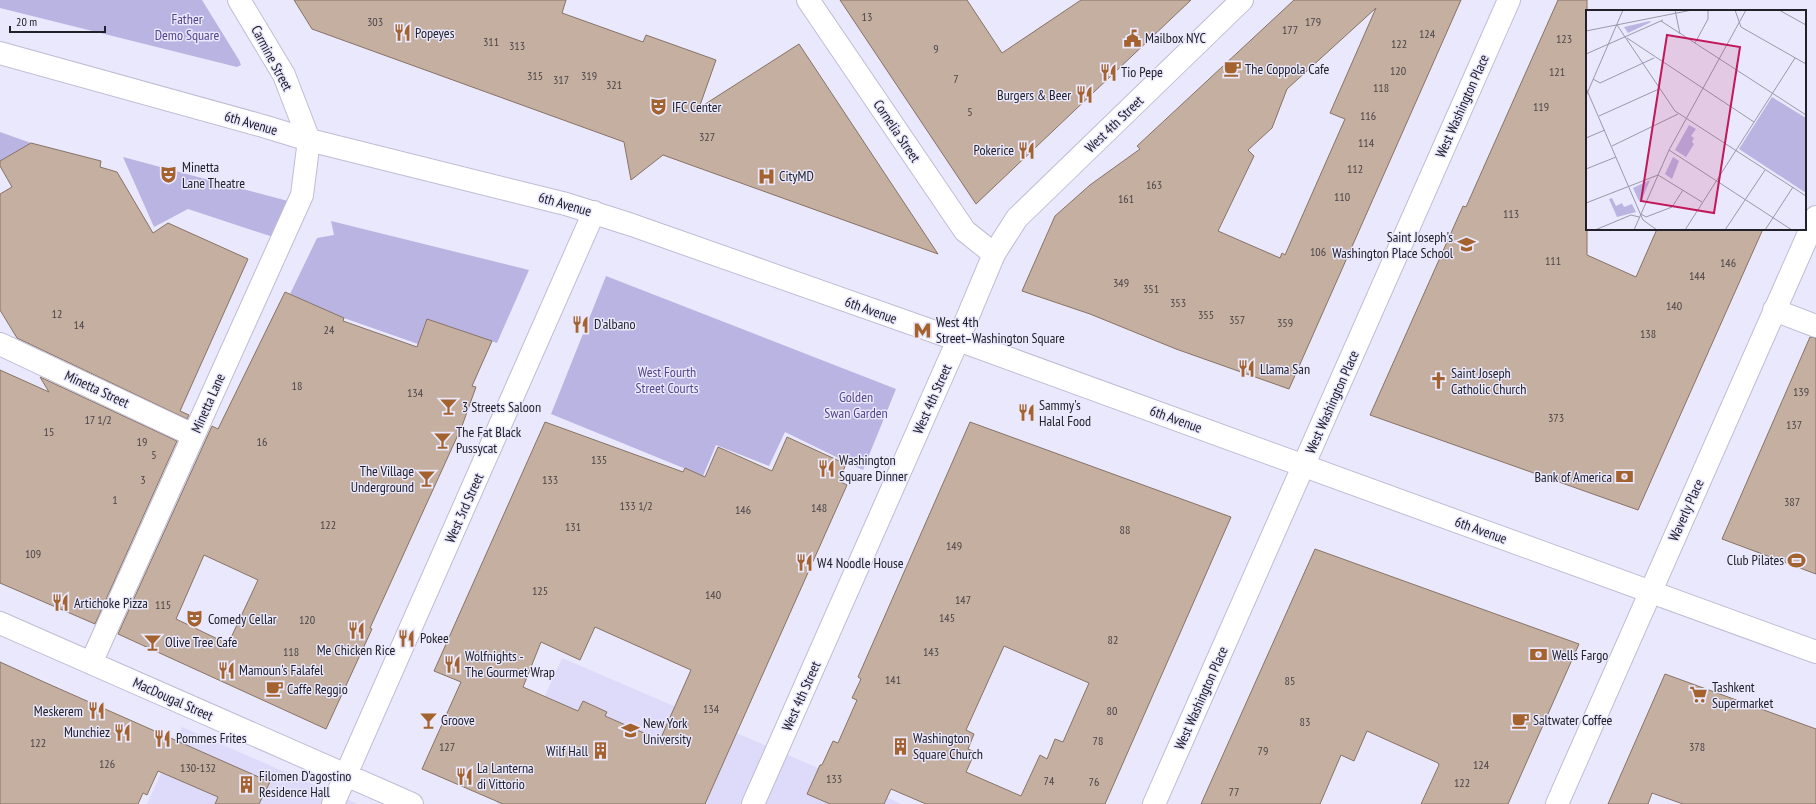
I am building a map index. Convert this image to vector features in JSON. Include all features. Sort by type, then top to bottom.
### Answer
[{"type":"street","name":"Carmine Street","points":[[239,0],[284,75],[309,140]]},
{"type":"street","name":"Cornelia Street","points":[[808,0],[965,231],[994,254]]},
{"type":"street","name":"West Washington Place","points":[[1154,804],[1508,0]]},
{"type":"street","name":"West 4th Street","points":[[753,804],[958,340],[994,254],[1017,218],[1234,3]]},
{"type":"street","name":"6th Avenue","points":[[0,53],[309,140],[594,212],[958,340],[1816,652]]},
{"type":"street","name":"Minetta Lane","points":[[91,663],[193,434],[302,196],[309,140]]},
{"type":"street","name":"West 3rd Street","points":[[333,804],[594,212]]},
{"type":"street","name":"Waverly Place","points":[[1557,804],[1816,217]]},
{"type":"street","points":[[1774,310],[1816,326]]},
{"type":"street","name":"Minetta Street","points":[[0,344],[193,434]]},
{"type":"street","name":"MacDougal Street","points":[[0,623],[412,804]]},
{"type":"shaded area","name":"New York University","points":[[562,658],[902,804],[496,804]]},
{"type":"shaded area","points":[[182,727],[358,804],[147,804]]},
{"type":"green space","name":"Father Demo Square","points":[[0,0],[202,0],[241,65],[237,67],[0,8]]},
{"type":"green space","points":[[0,132],[31,143],[0,162]]},
{"type":"green space","points":[[123,157],[288,201],[273,237],[188,209],[154,227]]},
{"type":"green space","points":[[331,221],[529,270],[497,343],[427,319],[418,344],[344,318],[290,294],[317,238],[334,235]]},
{"type":"green space","name":"West Fourth Street Courts","points":[[606,276],[896,389],[863,470],[785,432],[769,466],[716,445],[703,476],[551,414]]},
{"type":"building","points":[[294,0],[566,0],[562,13],[643,42],[646,35],[716,60],[699,108],[799,44],[938,254],[663,155],[631,180],[624,142],[312,29]]},
{"type":"building","points":[[840,0],[967,0],[1002,53],[1081,0],[1191,0],[976,204]]},
{"type":"building","points":[[1294,0],[1461,0],[1289,389],[1176,349],[1090,314],[1022,291],[1055,216],[1090,185],[1140,149],[1137,146]],"holes":[[[1376,8],[1330,113],[1345,119],[1285,255],[1282,253],[1280,258],[1218,231],[1254,156],[1248,150],[1272,128],[1287,89]]]},
{"type":"building","points":[[1558,0],[1587,0],[1587,255],[1636,277],[1657,230],[1763,230],[1638,510],[1370,415],[1463,206],[1466,207]]},
{"type":"building","points":[[31,143],[101,161],[100,167],[117,172],[153,233],[168,223],[248,259],[180,411],[189,415],[187,419],[17,338],[0,310],[0,194],[12,187],[0,166],[0,161]]},
{"type":"building","points":[[285,292],[344,318],[343,321],[417,347],[427,319],[492,341],[472,386],[476,387],[462,426],[370,628],[372,629],[326,729],[118,634],[212,426],[218,429]],"holes":[[[204,555],[258,580],[228,644],[176,619]]]},
{"type":"building","points":[[1810,337],[1816,338],[1816,574],[1722,539]]},
{"type":"building","points":[[0,370],[49,392],[40,377],[177,441],[95,624],[0,583]]},
{"type":"building","points":[[545,422],[683,472],[685,468],[705,477],[718,447],[772,471],[787,437],[846,464],[839,481],[847,485],[705,804],[503,804],[422,769],[461,682],[434,671]],"holes":[[[595,627],[691,670],[660,740],[605,716],[607,712],[583,701],[578,711],[523,687],[541,642],[580,660]]]},
{"type":"building","points":[[970,422],[1231,517],[1105,804],[926,804],[891,789],[884,804],[830,804],[807,794],[833,741],[838,743],[857,700],[852,698],[861,679],[858,677]],"holes":[[[1004,646],[1089,683],[1063,742],[1055,739],[1047,759],[1040,755],[1021,796],[966,772],[975,752],[968,749],[974,734],[966,730]]]},
{"type":"building","points":[[1315,549],[1579,644],[1508,804],[1421,804],[1439,765],[1438,763],[1367,731],[1354,761],[1341,755],[1320,804],[1201,804]]},
{"type":"building","points":[[0,662],[270,782],[259,804],[215,804],[218,797],[158,771],[147,795],[143,793],[138,804],[0,804]]},
{"type":"building","points":[[1665,674],[1816,729],[1816,804],[1683,804],[1652,793],[1648,804],[1608,804]]},
{"type":"place","name":"Popeyes","points":[[402,33]]},
{"type":"place","name":"Mailbox NYC","points":[[1132,38]]},
{"type":"place","name":"The Coppola Cafe","points":[[1232,69]]},
{"type":"place","name":"Tio Pepe","points":[[1108,72]]},
{"type":"place","name":"Burgers & Beer","points":[[1084,95]]},
{"type":"place","name":"IFC Center","points":[[659,107]]},
{"type":"place","name":"Pokerice","points":[[1027,150]]},
{"type":"place","name":"Minetta Lane Theatre","points":[[169,175]]},
{"type":"place","name":"CityMD","points":[[766,176]]},
{"type":"place","name":"Saint Joseph's Washington Place School","points":[[1466,245]]},
{"type":"place","name":"D'albano","points":[[581,324]]},
{"type":"place","name":"West 4th Street–Washington Square","points":[[923,330]]},
{"type":"place","name":"Llama San","points":[[1247,369]]},
{"type":"place","name":"Saint Joseph Catholic Church","points":[[1438,381]]},
{"type":"place","name":"3 Streets Saloon","points":[[449,407]]},
{"type":"place","name":"Sammy's Halal Food","points":[[1026,413]]},
{"type":"place","name":"The Fat Black Pussycat","points":[[443,440]]},
{"type":"place","name":"Washington Square Dinner","points":[[826,468]]},
{"type":"place","name":"Bank of America","points":[[1625,477]]},
{"type":"place","name":"The Village Underground","points":[[427,479]]},
{"type":"place","name":"Club Pilates","points":[[1797,560]]},
{"type":"place","name":"W4 Noodle House","points":[[804,563]]},
{"type":"place","name":"Artichoke Pizza","points":[[61,603]]},
{"type":"place","name":"Comedy Cellar","points":[[195,619]]},
{"type":"place","name":"Me Chicken Rice","points":[[356,630]]},
{"type":"place","name":"Pokee","points":[[407,638]]},
{"type":"place","name":"Olive Tree Cafe","points":[[152,642]]},
{"type":"place","name":"Wells Fargo","points":[[1539,655]]},
{"type":"place","name":"Wolfnights - The Gourmet Wrap","points":[[452,664]]},
{"type":"place","name":"Mamoun's Falafel","points":[[226,670]]},
{"type":"place","name":"Caffe Reggio","points":[[274,689]]},
{"type":"place","name":"Tashkent Supermarket","points":[[1699,695]]},
{"type":"place","name":"Meskerem","points":[[96,711]]},
{"type":"place","name":"Groove","points":[[428,720]]},
{"type":"place","name":"Saltwater Coffee","points":[[1520,720]]},
{"type":"place","name":"New York University","points":[[630,731]]},
{"type":"place","name":"Munchiez","points":[[123,732]]},
{"type":"place","name":"Pommes Frites","points":[[163,738]]},
{"type":"place","name":"Washington Square Church","points":[[900,746]]},
{"type":"place","name":"Wilf Hall","points":[[601,751]]},
{"type":"place","name":"La Lanterna di Vittorio","points":[[464,776]]},
{"type":"place","name":"Filomen D'agostino Residence Hall","points":[[246,784]]},
{"type":"park label","name":"Golden Swan Garden","points":[[856,406]]}]
